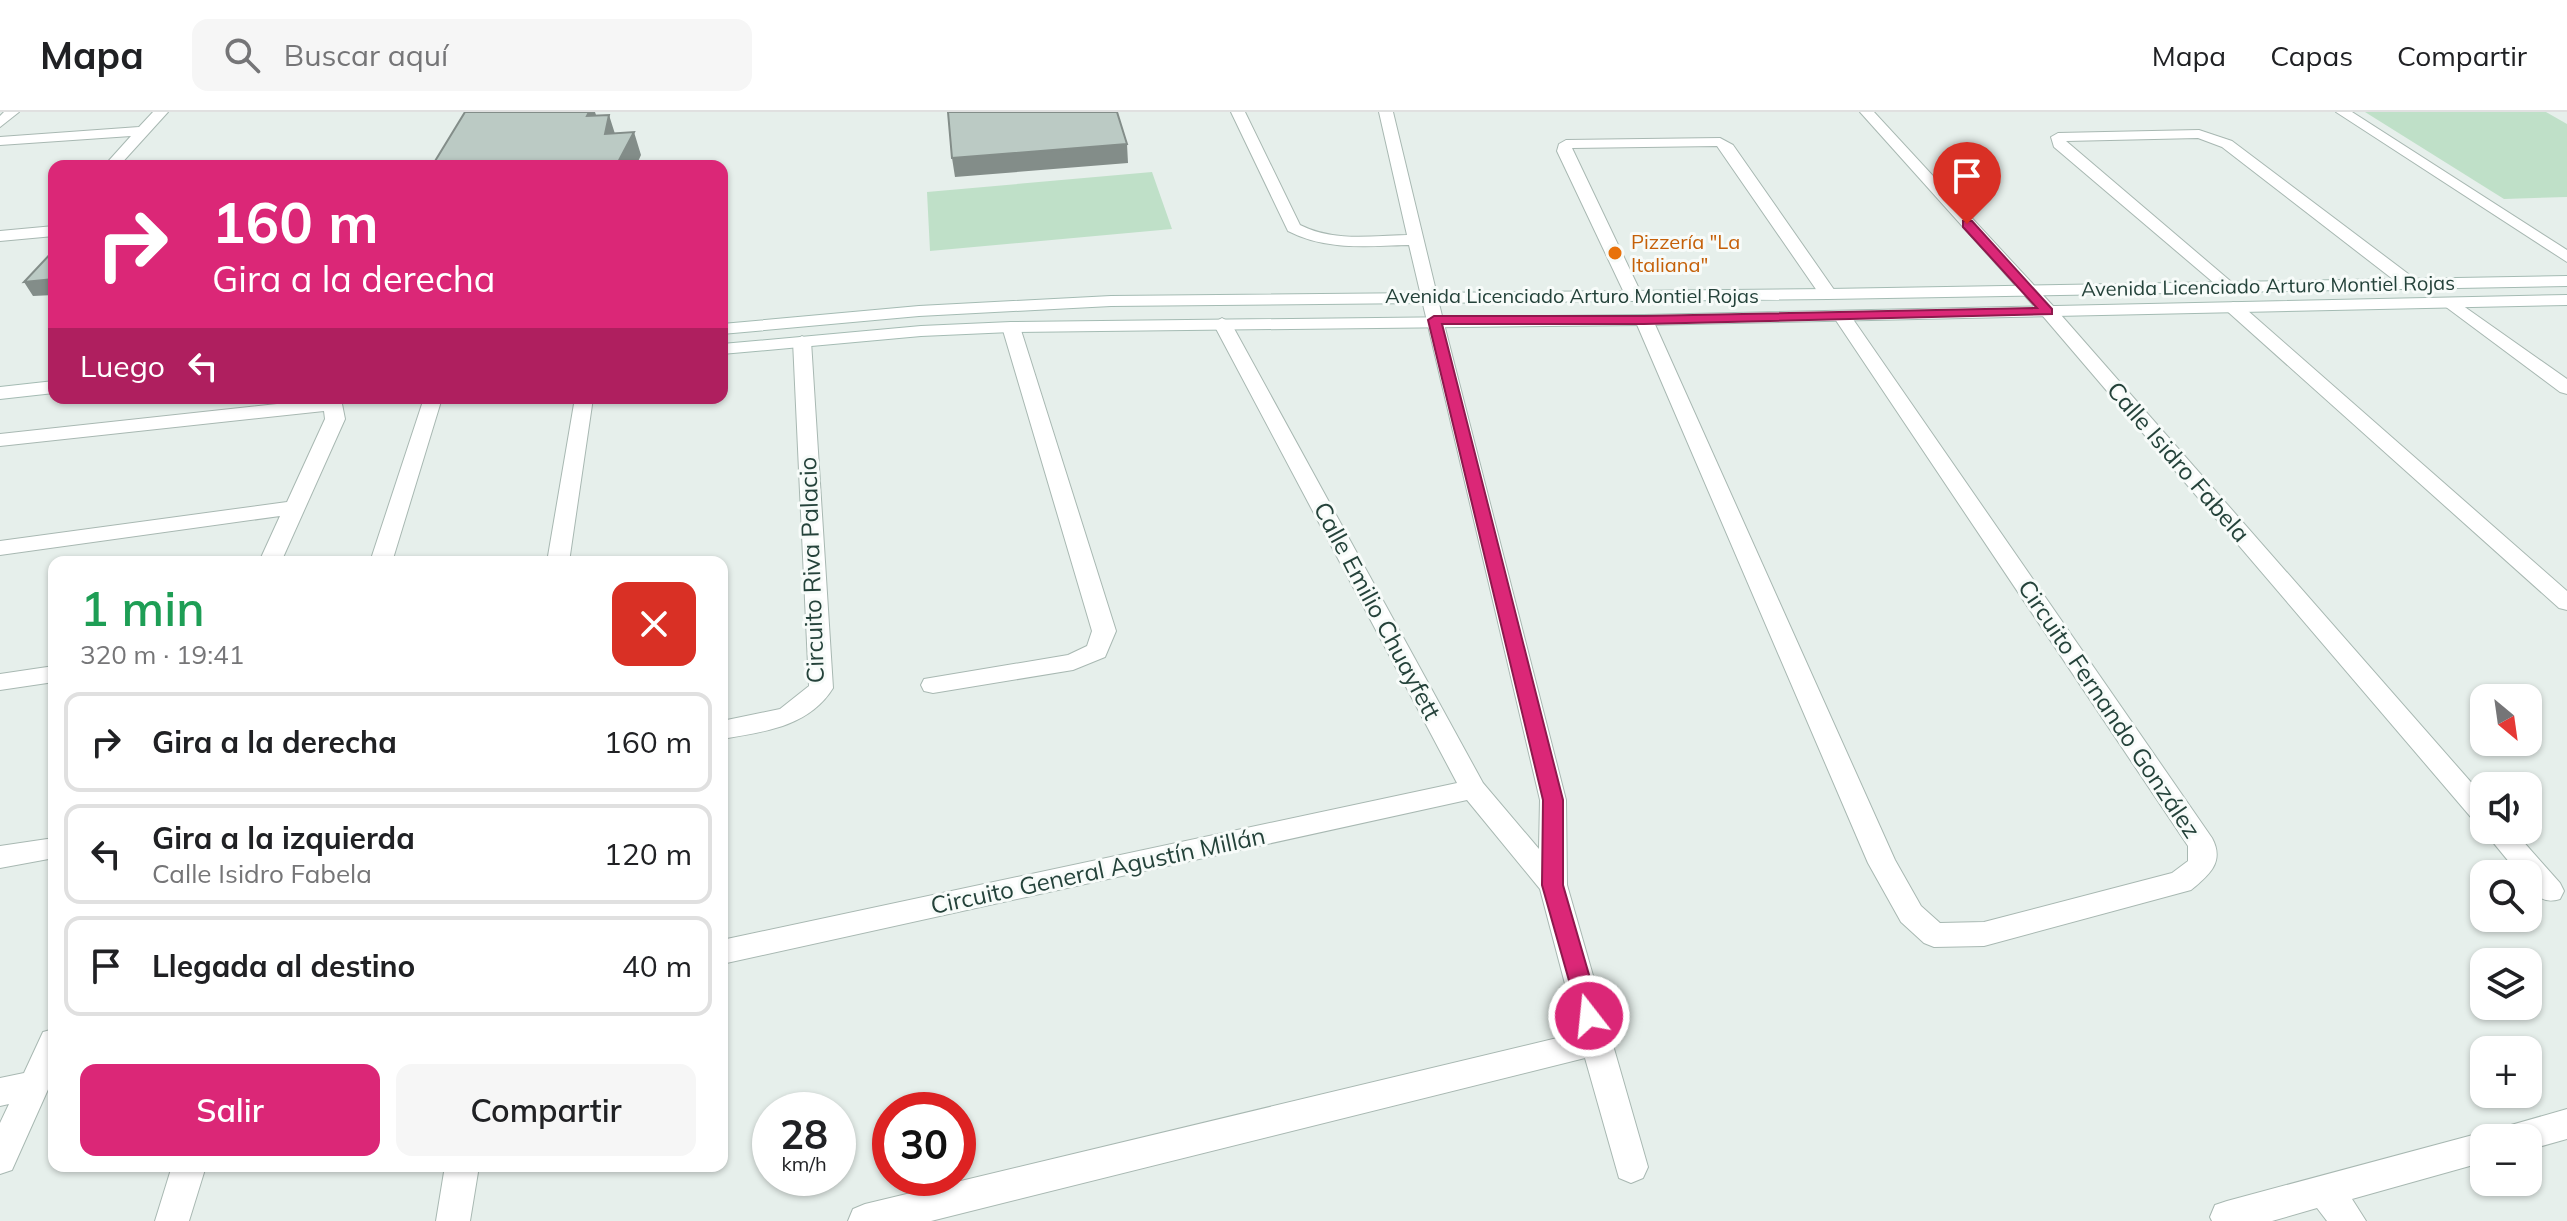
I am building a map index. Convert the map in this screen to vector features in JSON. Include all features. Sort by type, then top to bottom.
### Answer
[{"type":"street","points":[[0,123],[12,112]]},
{"type":"street","points":[[117,160],[161,112]]},
{"type":"street","points":[[1238,112],[1294,228],[1308,237],[1338,240],[1416,240]]},
{"type":"street","points":[[1386,112],[1553,800],[1553,885],[1631,1167]]},
{"type":"street","name":"Calle Isidro Fabela","points":[[1867,112],[2048,311],[2470,799]]},
{"type":"street","points":[[2343,112],[2567,257]]},
{"type":"street","points":[[0,141],[144,131]]},
{"type":"street","points":[[2227,285],[2059,144],[2058,137],[2199,134],[2212,137],[2227,144],[2409,283]]},
{"type":"street","points":[[1633,295],[1564,151],[1566,144],[1720,142],[1728,148],[1828,294]]},
{"type":"street","points":[[0,236],[48,231]]},
{"type":"street","name":"Avenida Licenciado Arturo Montiel Rojas","points":[[728,348],[1011,327],[1222,323],[1633,295],[2567,281]]},
{"type":"street","name":"Avenida Licenciado Arturo Montiel Rojas","points":[[728,328],[919,311],[1111,301],[1432,309],[1644,320],[2567,300]]},
{"type":"street","points":[[2452,303],[2567,388]]},
{"type":"street","points":[[2233,307],[2567,603]]},
{"type":"street","name":"Circuito Fernando González","points":[[1644,320],[1882,863],[1911,914],[1934,935],[1984,934],[2181,882],[2202,865],[2202,845],[1842,316]]},
{"type":"street","name":"Calle Emilio Chuayfett","points":[[1222,323],[1473,789],[1553,885]]},
{"type":"street","points":[[933,685],[1073,662],[1097,651],[1104,631],[1011,327]]},
{"type":"street","name":"Circuito Riva Palacio","points":[[728,729],[779,720],[807,707],[821,688],[802,341]]},
{"type":"street","points":[[0,393],[48,388]]},
{"type":"street","points":[[0,440],[332,404],[335,419],[272,556]]},
{"type":"street","points":[[383,556],[431,404]]},
{"type":"street","points":[[559,556],[583,404]]},
{"type":"street","points":[[0,548],[292,508]]},
{"type":"street","points":[[0,682],[48,675]]},
{"type":"street","name":"Circuito General Agustín Millán","points":[[728,951],[1473,789]]},
{"type":"street","points":[[2509,844],[2550,891]]},
{"type":"street","points":[[0,857],[48,849]]},
{"type":"street","points":[[865,1221],[1597,1042]]},
{"type":"street","points":[[0,1159],[48,1055]]},
{"type":"street","points":[[0,1092],[34,1085]]},
{"type":"street","points":[[2542,1131],[2567,1124]]},
{"type":"street","points":[[2227,1217],[2470,1151]]},
{"type":"street","points":[[172,1221],[187,1172]]},
{"type":"street","points":[[453,1221],[461,1172]]},
{"type":"street","points":[[2324,1191],[2349,1221]]},
{"type":"green space","points":[[2365,112],[2546,112],[2567,124],[2567,197],[2504,199]]},
{"type":"green space","points":[[1152,172],[1172,229],[930,251],[927,192]]},
{"type":"building","points":[[465,112],[589,112],[587,116],[609,115],[605,134],[634,132],[619,160],[436,160]]},
{"type":"building","points":[[948,112],[1117,112],[1127,144],[952,158]]},
{"type":"building","points":[[48,256],[48,280],[24,282]]},
{"type":"place","name":"Pizzería \"La Italiana\"","points":[[1615,253]]},
{"type":"route","points":[[1589,1016],[1553,885],[1553,800],[1434,320],[1644,320],[2048,311],[1967,224]]}]
